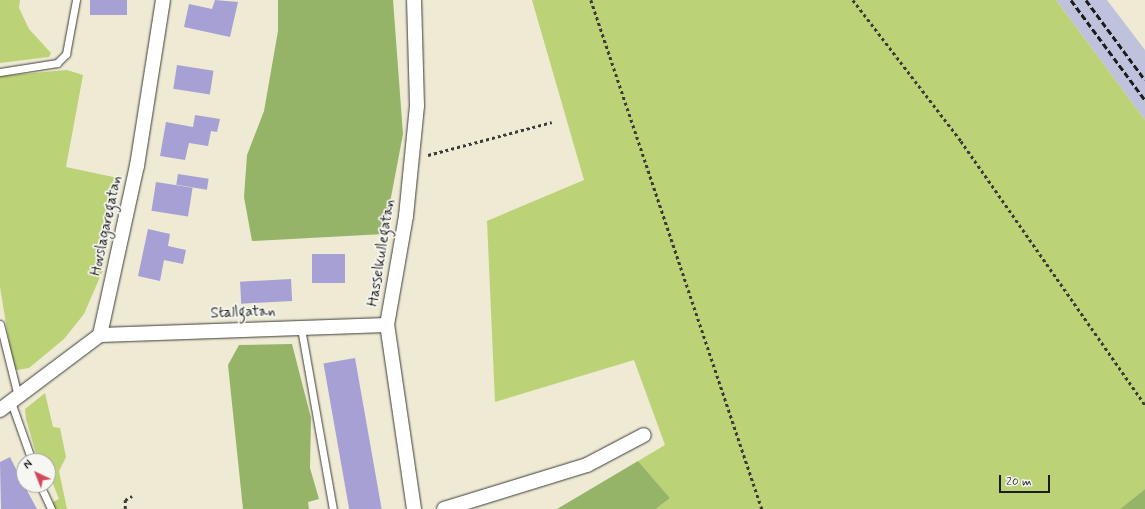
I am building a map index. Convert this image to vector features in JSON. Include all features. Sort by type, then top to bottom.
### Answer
[{"type":"street","name":"Hovslagaregatan","points":[[100,335],[137,166],[163,0]]},
{"type":"street","name":"Hasselkullegatan","points":[[414,0],[417,106],[412,159],[387,325],[414,509]]},
{"type":"street","name":"Stallgatan","points":[[100,335],[387,325]]},
{"type":"street","points":[[10,403],[100,335]]},
{"type":"street","points":[[444,509],[587,465],[644,435]]},
{"type":"lane","points":[[0,72],[57,63],[66,54],[76,0]]},
{"type":"lane","points":[[0,324],[10,403],[29,453]]},
{"type":"lane","points":[[301,328],[333,509]]},
{"type":"lane","points":[[44,493],[51,509]]},
{"type":"path","points":[[591,0],[762,509]]},
{"type":"path","points":[[853,0],[961,141],[1145,405]]},
{"type":"path","points":[[412,159],[552,122]]},
{"type":"path","points":[[125,509],[125,500],[132,496]]},
{"type":"shaded area","points":[[1056,0],[1107,0],[1145,50],[1145,120]]},
{"type":"green space","points":[[0,0],[20,0],[19,8],[29,29],[51,53],[49,57],[0,63]]},
{"type":"green space","points":[[278,0],[393,0],[403,134],[384,234],[252,241],[244,197],[247,155],[264,111],[278,31]]},
{"type":"green space","points":[[532,0],[1056,0],[1145,120],[1145,489],[1120,509],[656,509],[670,498],[638,461],[665,445],[634,360],[495,402],[487,221],[584,180]]},
{"type":"green space","points":[[67,70],[83,75],[66,167],[118,178],[103,270],[84,314],[64,339],[29,368],[17,370],[13,366],[0,287],[0,76]]},
{"type":"green space","points":[[292,344],[311,418],[310,468],[319,499],[308,502],[309,509],[243,509],[228,365],[239,345]]},
{"type":"green space","points":[[45,393],[53,427],[60,428],[66,457],[59,471],[67,509],[55,509],[51,503],[59,499],[56,491],[56,453],[36,453],[26,419],[25,409]]},
{"type":"green space","points":[[638,461],[670,498],[656,509],[557,509]]},
{"type":"green space","points":[[1145,489],[1145,509],[1120,509]]},
{"type":"building","points":[[90,0],[127,0],[127,15],[90,15]]},
{"type":"building","points":[[215,0],[238,2],[230,37],[184,27],[189,4],[212,9]]},
{"type":"building","points":[[177,65],[214,71],[210,94],[173,89]]},
{"type":"building","points":[[195,115],[220,119],[217,132],[211,131],[208,146],[189,143],[185,160],[160,156],[166,122],[193,127]]},
{"type":"building","points":[[178,174],[209,179],[207,190],[176,185]]},
{"type":"building","points":[[156,182],[193,188],[188,216],[151,211]]},
{"type":"building","points":[[148,229],[170,234],[168,246],[186,250],[183,264],[164,260],[160,281],[138,276]]},
{"type":"building","points":[[312,254],[345,254],[345,283],[312,283]]},
{"type":"building","points":[[291,279],[292,301],[241,304],[240,282]]},
{"type":"building","points":[[355,358],[382,509],[349,509],[323,364]]},
{"type":"building","points":[[10,457],[16,469],[16,493],[28,493],[37,509],[1,509],[0,462]]},
{"type":"railway","points":[[1071,0],[1145,100]]},
{"type":"railway","points":[[1086,0],[1145,80]]}]
